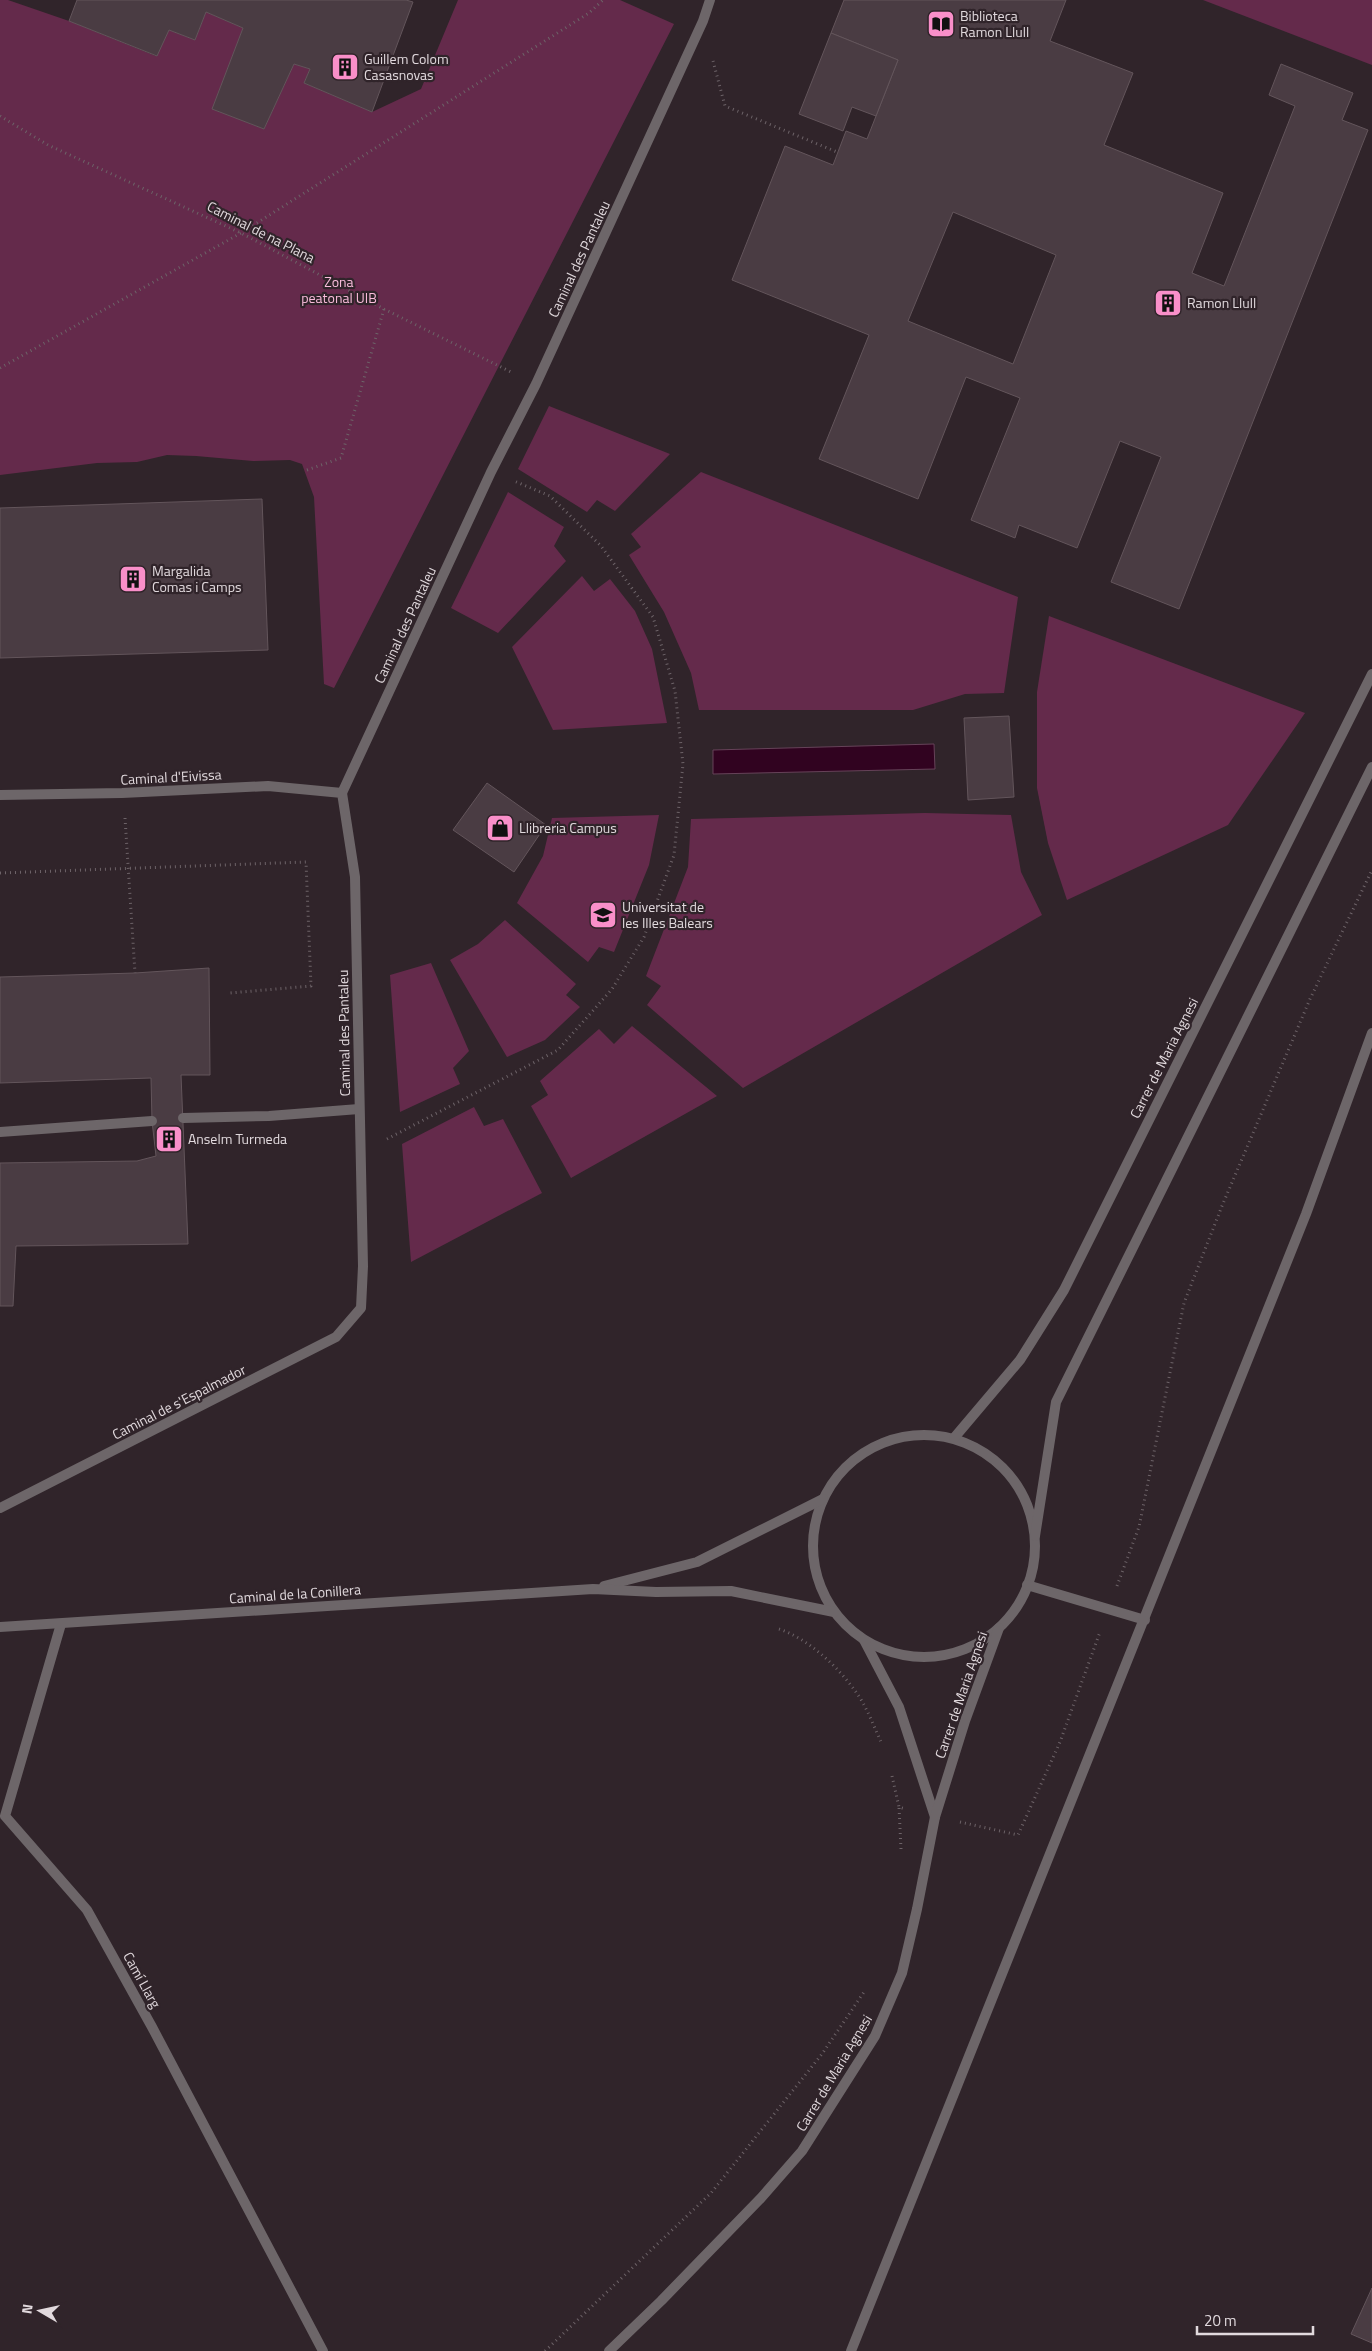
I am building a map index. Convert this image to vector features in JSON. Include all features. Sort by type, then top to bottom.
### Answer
[{"type":"street","name":"Caminal des Pantaleu","points":[[361,1308],[361,1150],[355,877],[342,793],[491,472],[536,384],[703,22],[710,0]]},
{"type":"street","name":"Carrer de Maria Agnesi","points":[[954,1438],[1020,1360],[1064,1290],[1372,674]]},
{"type":"street","points":[[1035,1536],[1027,1504],[1010,1474],[984,1452],[954,1438],[923,1434],[892,1439],[863,1452],[840,1472],[822,1499],[814,1527],[813,1557],[820,1586],[834,1612],[847,1628],[864,1640],[897,1655],[934,1658],[969,1648],[999,1628],[1020,1602],[1033,1570],[1035,1536],[1056,1402],[1372,767]]},
{"type":"street","name":"Caminal d'Eivissa","points":[[0,795],[122,793],[268,786],[342,793]]},
{"type":"street","points":[[852,2351],[1306,1214],[1372,1034]]},
{"type":"street","points":[[183,1118],[269,1116],[359,1109]]},
{"type":"street","points":[[0,1132],[152,1121]]},
{"type":"street","name":"Caminal de s'Espalmador","points":[[0,1508],[336,1337],[361,1308]]},
{"type":"street","points":[[593,1589],[697,1562],[822,1499]]},
{"type":"street","points":[[1027,1585],[1145,1620]]},
{"type":"street","points":[[593,1589],[656,1592],[731,1591],[834,1612]]},
{"type":"street","name":"Caminal de la Conillera","points":[[0,1627],[593,1589]]},
{"type":"street","name":"Camí Llarg","points":[[61,1624],[5,1816],[87,1910],[152,2027],[323,2351]]},
{"type":"street","name":"Carrer de Maria Agnesi","points":[[609,2351],[661,2301],[761,2198],[802,2151],[875,2036],[902,1973],[935,1817],[965,1721],[999,1628]]},
{"type":"street","points":[[864,1640],[899,1707],[935,1817]]},
{"type":"path","points":[[0,368],[241,233],[589,13],[602,0]]},
{"type":"path","points":[[703,22],[725,106],[837,152]]},
{"type":"path","name":"Caminal de na Plana","points":[[0,116],[48,145],[241,233],[384,309],[536,384]]},
{"type":"path","points":[[307,470],[341,458],[384,309]]},
{"type":"path","points":[[361,1150],[402,1133],[558,1050],[612,989],[644,937],[674,855],[683,764],[675,691],[653,618],[601,546],[550,496],[491,472]]},
{"type":"path","points":[[122,793],[129,869],[135,973]]},
{"type":"path","points":[[0,873],[306,862],[311,986],[230,993]]},
{"type":"path","points":[[776,1628],[793,1634],[820,1652],[856,1692],[884,1747]]},
{"type":"path","points":[[891,1772],[899,1807]]},
{"type":"green space","name":"Zona peatonal UIB","points":[[0,0],[8,0],[69,21],[156,56],[169,30],[195,40],[206,12],[243,28],[213,109],[264,129],[294,64],[310,69],[304,83],[372,112],[421,89],[458,0],[620,0],[674,24],[334,688],[324,684],[314,497],[302,464],[290,460],[253,461],[167,455],[137,462],[97,463],[0,475]]},
{"type":"green space","points":[[1203,0],[1372,0],[1372,65]]},
{"type":"green space","points":[[549,406],[670,454],[615,511],[597,500],[587,512],[518,469]]},
{"type":"green space","points":[[701,472],[1018,597],[1004,693],[965,694],[913,710],[699,710],[691,673],[664,612],[629,555],[641,547],[631,534]]},
{"type":"green space","points":[[508,492],[564,527],[554,546],[566,561],[498,633],[451,608]]},
{"type":"green space","points":[[582,576],[594,591],[610,579],[635,611],[652,649],[667,723],[553,730],[512,647]]},
{"type":"green space","points":[[1049,616],[1305,713],[1228,825],[1067,900],[1048,843],[1037,788],[1037,692]]},
{"type":"green space","points":[[925,813],[1011,815],[1021,872],[1042,915],[743,1088],[647,1005],[661,986],[646,976],[688,867],[691,819]]},
{"type":"green space","points":[[659,815],[649,865],[614,952],[599,947],[588,962],[517,903],[543,856],[552,818]]},
{"type":"green space","points":[[505,920],[576,984],[566,995],[580,1007],[545,1040],[507,1057],[450,960],[478,944]]},
{"type":"green space","points":[[431,963],[469,1051],[453,1068],[460,1084],[400,1112],[390,975]]},
{"type":"green space","points":[[632,1026],[717,1096],[571,1178],[531,1106],[548,1095],[540,1081],[599,1029],[614,1044]]},
{"type":"green space","points":[[474,1107],[484,1126],[503,1119],[542,1193],[411,1262],[402,1144]]},
{"type":"shaded area","points":[[934,744],[935,769],[713,774],[713,750]]},
{"type":"building","name":"Guillem Colom Casasnovas","points":[[77,0],[406,0],[413,2],[372,112],[304,83],[310,69],[294,64],[264,129],[212,109],[243,28],[206,12],[195,40],[169,30],[157,56],[69,21]]},
{"type":"building","name":"Ramon Llull","points":[[844,0],[1066,0],[1050,41],[1133,73],[1104,145],[1223,193],[1192,273],[1224,286],[1295,106],[1269,95],[1281,64],[1353,93],[1342,120],[1368,130],[1179,609],[1111,582],[1161,457],[1120,441],[1077,548],[1019,525],[1015,538],[971,520],[1020,398],[966,377],[918,499],[819,459],[869,335],[732,280],[785,146],[833,165],[846,131],[867,139],[898,60],[831,33]],"holes":[[[953,212],[1056,255],[1013,364],[908,321]]]},
{"type":"building","points":[[831,33],[898,60],[876,116],[852,107],[843,131],[799,114]]},
{"type":"building","name":"Margalida Comas i Camps","points":[[262,499],[268,650],[0,658],[0,508]]},
{"type":"building","points":[[1009,716],[1014,797],[968,800],[964,718]]},
{"type":"building","name":"Llibreria Campus","points":[[487,783],[546,825],[514,872],[453,830]]},
{"type":"building","name":"Anselm Turmeda","points":[[209,968],[210,1075],[181,1075],[188,1244],[16,1246],[13,1306],[0,1306],[0,1163],[137,1161],[156,1156],[152,1121],[151,1078],[0,1083],[0,977],[135,973]]},
{"type":"building","points":[[1372,2288],[1372,2343],[1351,2334]]},
{"type":"place","name":"Biblioteca Ramon Llull","points":[[941,24]]},
{"type":"place","name":"Guillem Colom Casasnovas","points":[[345,67]]},
{"type":"place","name":"Ramon Llull","points":[[1168,303]]},
{"type":"place","name":"Margalida Comas i Camps","points":[[133,579]]},
{"type":"place","name":"Llibreria Campus","points":[[500,828]]},
{"type":"place","name":"Universitat de les Illes Balears","points":[[603,915]]},
{"type":"place","name":"Anselm Turmeda","points":[[169,1139]]}]
